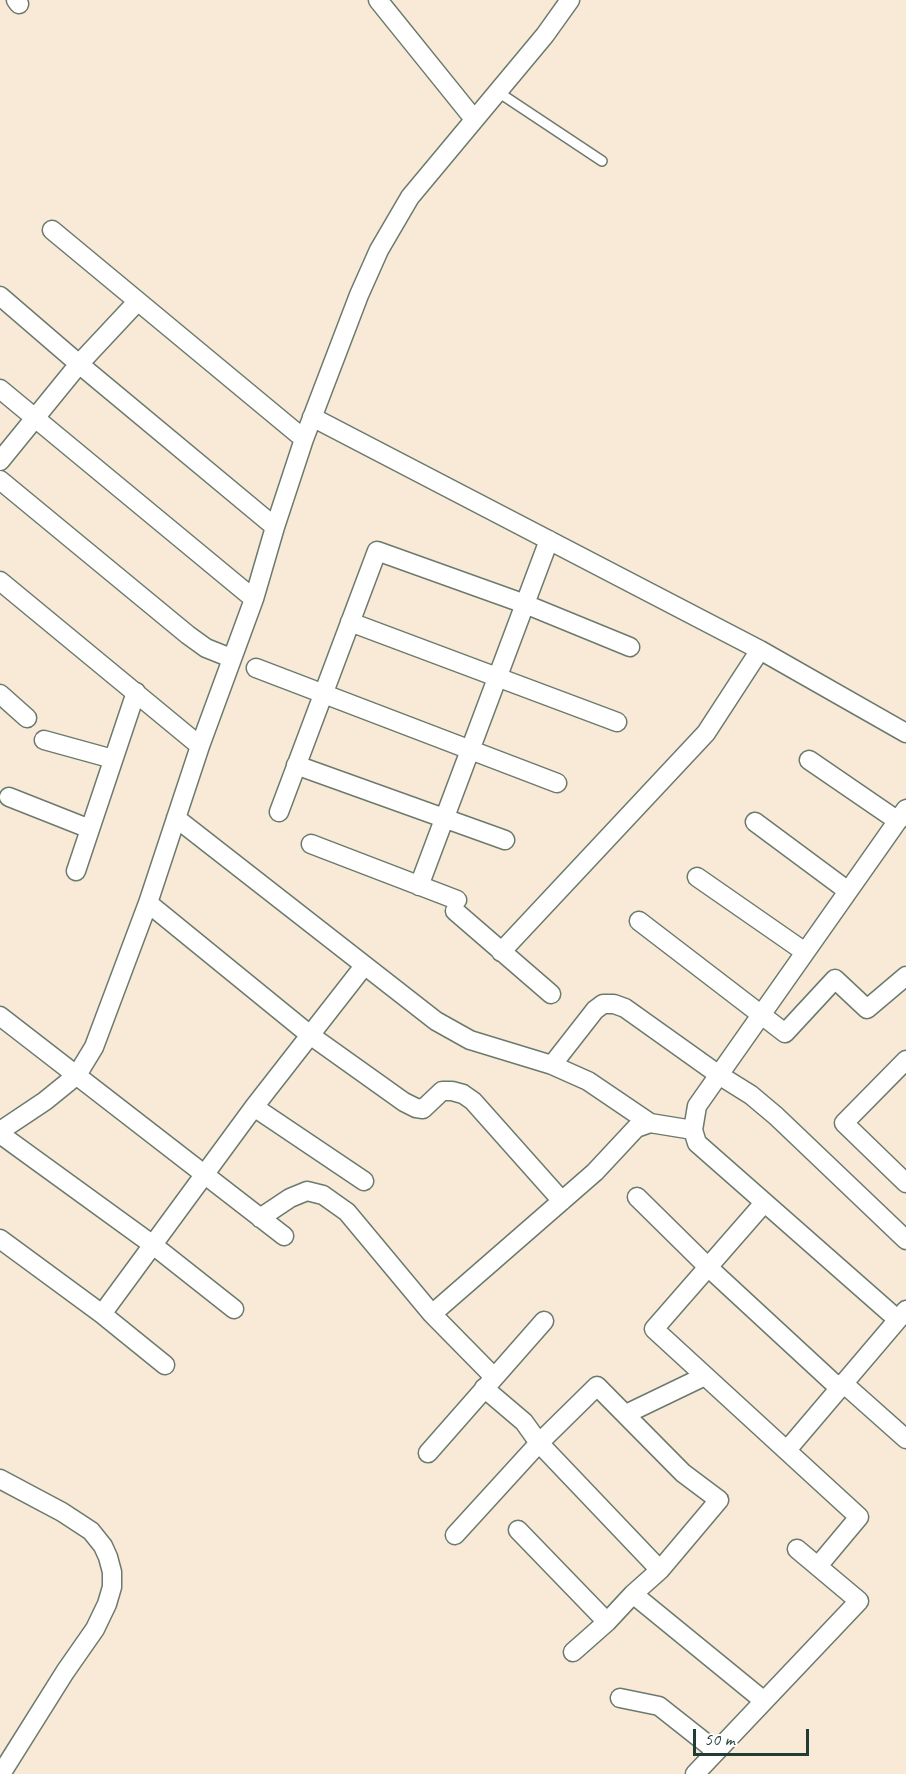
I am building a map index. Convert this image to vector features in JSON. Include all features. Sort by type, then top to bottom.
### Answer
[{"type":"street","points":[[378,0],[474,119]]},
{"type":"street","points":[[234,1309],[153,1245],[0,1132],[45,1101],[77,1075],[94,1047],[148,903],[200,746],[254,599],[304,439],[359,295],[379,250],[410,197],[545,35],[570,0]]},
{"type":"street","points":[[52,230],[304,439]]},
{"type":"street","points":[[0,296],[275,527]]},
{"type":"street","points":[[0,461],[79,364],[137,302]]},
{"type":"street","points":[[0,389],[254,599]]},
{"type":"street","points":[[312,417],[760,650],[906,733]]},
{"type":"street","points":[[0,480],[188,635],[206,648],[231,658]]},
{"type":"street","points":[[418,886],[549,540]]},
{"type":"street","points":[[279,812],[377,551],[525,604],[630,647]]},
{"type":"street","points":[[0,581],[200,746]]},
{"type":"street","points":[[350,622],[617,722]]},
{"type":"street","points":[[501,952],[706,733],[760,650]]},
{"type":"street","points":[[256,668],[557,783]]},
{"type":"street","points":[[76,871],[136,692]]},
{"type":"street","points":[[0,694],[27,718]]},
{"type":"street","points":[[44,740],[113,759]]},
{"type":"street","points":[[787,1450],[903,1316],[764,1203],[697,1143],[693,1130],[697,1106],[902,815],[809,760]]},
{"type":"street","points":[[296,765],[505,840]]},
{"type":"street","points":[[9,797],[90,829]]},
{"type":"street","points":[[176,818],[436,1021],[470,1040],[552,1065],[588,1082],[650,1123],[693,1130]]},
{"type":"street","points":[[755,822],[848,891]]},
{"type":"street","points":[[311,844],[418,886],[456,906],[501,952],[551,994]]},
{"type":"street","points":[[697,877],[805,952]]},
{"type":"street","points":[[148,903],[310,1035],[416,1108],[423,1109],[442,1091],[463,1094],[473,1101],[562,1201]]},
{"type":"street","points":[[639,921],[785,1033],[835,979],[867,1009],[906,976]]},
{"type":"street","points":[[102,1314],[254,1107],[364,966]]},
{"type":"street","points":[[552,1065],[595,1010],[603,1005],[614,1004],[625,1008],[719,1075],[752,1095],[906,1240]]},
{"type":"street","points":[[0,1016],[284,1236]]},
{"type":"street","points":[[906,1060],[844,1123],[906,1183]]},
{"type":"street","points":[[254,1107],[364,1181]]},
{"type":"street","points":[[432,1314],[596,1172],[636,1128],[650,1123]]},
{"type":"street","points":[[260,1218],[290,1198],[307,1191],[323,1195],[347,1212],[524,1422],[539,1443],[660,1570]]},
{"type":"street","points":[[637,1197],[708,1267],[841,1385],[906,1439]]},
{"type":"street","points":[[764,1203],[654,1329],[859,1517],[818,1566]]},
{"type":"street","points":[[0,1239],[102,1314],[165,1365]]},
{"type":"street","points":[[428,1453],[544,1321]]},
{"type":"street","points":[[626,1414],[705,1376]]},
{"type":"street","points":[[455,1535],[539,1443],[597,1386],[683,1473],[719,1500],[660,1570],[573,1652]]},
{"type":"street","points":[[0,1479],[62,1512],[91,1532],[103,1546],[112,1572],[112,1587],[107,1604],[94,1629],[2,1774]]},
{"type":"street","points":[[518,1530],[607,1622]]},
{"type":"street","points":[[695,1774],[859,1601],[797,1549]]},
{"type":"street","points":[[633,1594],[764,1701]]},
{"type":"street","points":[[620,1698],[659,1706],[716,1751]]},
{"type":"lane","points":[[498,92],[602,161]]}]
